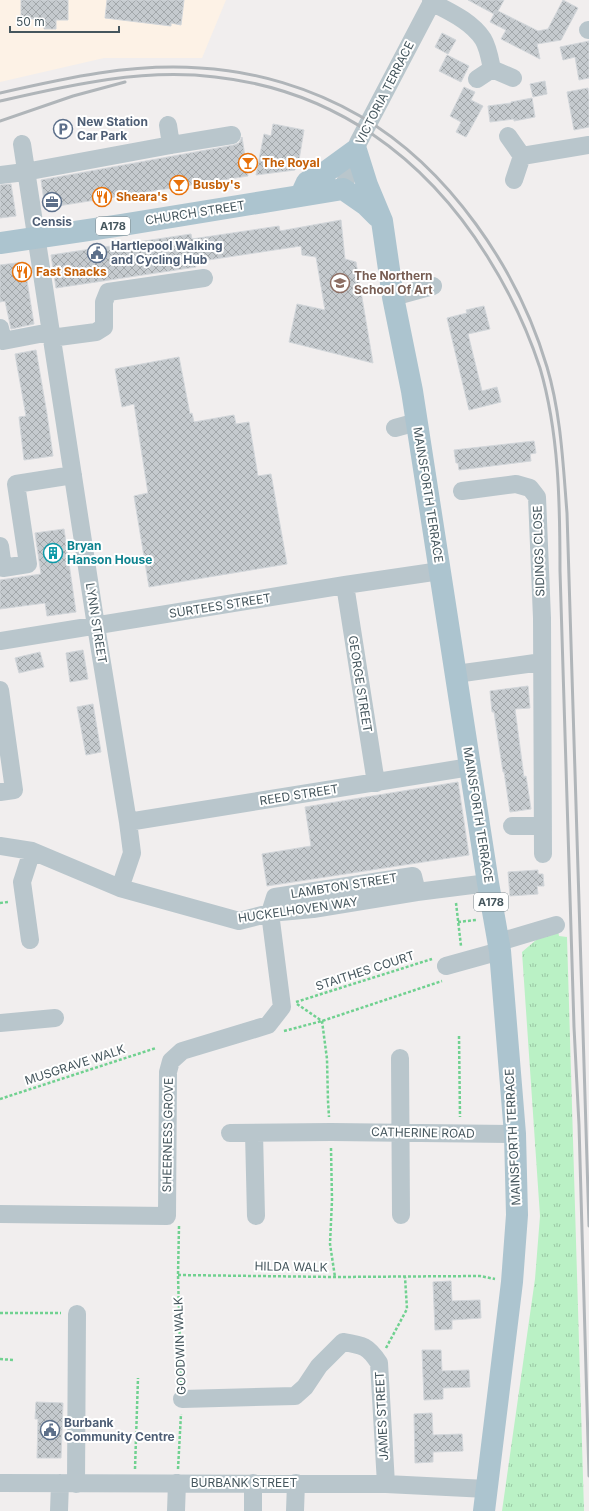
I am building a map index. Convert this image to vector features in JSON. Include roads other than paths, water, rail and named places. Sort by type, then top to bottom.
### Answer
[{"type":"main road","points":[[301,195],[307,182],[323,174],[356,150]]},
{"type":"main road","name":"MAINSFORTH TERRACE","points":[[356,150],[366,185],[382,221],[393,297],[417,422],[499,947],[515,1134],[517,1215],[512,1282],[484,1511]]},
{"type":"main road","points":[[342,189],[366,205],[382,221]]},
{"type":"main road","name":"CHURCH STREET","points":[[0,243],[122,225],[342,189]]},
{"type":"street","points":[[432,1],[458,16],[473,27],[484,40],[492,69]]},
{"type":"street","name":"VICTORIA TERRACE","points":[[342,189],[356,150],[432,1]]},
{"type":"street","points":[[492,69],[513,78]]},
{"type":"street","points":[[477,79],[492,69]]},
{"type":"street","points":[[168,125],[171,145]]},
{"type":"street","points":[[0,175],[25,172],[232,135]]},
{"type":"street","points":[[508,136],[522,156]]},
{"type":"street","name":"LYNN STREET","points":[[22,144],[50,335],[128,822],[132,853],[120,888]]},
{"type":"street","points":[[522,156],[589,145]]},
{"type":"street","points":[[514,180],[522,156]]},
{"type":"street","points":[[0,328],[3,340],[96,332],[104,327],[104,302],[108,292],[204,278]]},
{"type":"street","points":[[393,297],[433,286]]},
{"type":"street","points":[[394,428],[417,422]]},
{"type":"street","points":[[0,546],[3,568],[28,564],[16,484],[73,475]]},
{"type":"street","name":"SIDINGS CLOSE","points":[[462,491],[516,484],[530,488],[537,497],[542,618],[543,854]]},
{"type":"street","name":"SURTEES STREET","points":[[0,641],[344,585],[440,571]]},
{"type":"street","name":"GEORGE STREET","points":[[344,585],[376,783]]},
{"type":"street","points":[[456,674],[542,662]]},
{"type":"street","points":[[0,690],[14,790],[0,792]]},
{"type":"street","name":"REED STREET","points":[[128,822],[470,767]]},
{"type":"street","points":[[512,826],[543,826]]},
{"type":"street","name":"HUCKELHOVEN WAY","points":[[0,846],[32,851],[120,888],[239,921],[270,914],[488,883]]},
{"type":"street","points":[[30,940],[22,882],[32,851]]},
{"type":"street","name":"SHEERNESS GROVE","points":[[0,1214],[167,1216],[168,1072],[172,1061],[182,1051],[268,1025],[282,1007],[270,914]]},
{"type":"street","points":[[447,973],[499,947],[556,925]]},
{"type":"street","points":[[0,1023],[55,1018]]},
{"type":"street","points":[[400,1058],[401,1215]]},
{"type":"street","name":"CATHERINE ROAD","points":[[230,1133],[331,1132],[515,1134]]},
{"type":"street","points":[[254,1133],[256,1216]]},
{"type":"street","points":[[59,1511],[68,1484],[78,1314]]},
{"type":"street","name":"JAMES STREET","points":[[182,1399],[295,1396],[306,1387],[319,1366],[343,1342],[359,1344],[371,1351],[379,1363],[386,1484]]},
{"type":"street","name":"BURBANK STREET","points":[[0,1483],[386,1484],[487,1489]]},
{"type":"street","points":[[176,1511],[178,1483]]},
{"type":"street","points":[[253,1483],[254,1511]]},
{"type":"street","points":[[295,1511],[296,1483]]},
{"type":"railway","points":[[0,93],[99,73],[175,67],[200,68],[241,73],[262,77],[303,89],[342,106],[360,116],[392,138],[423,163],[451,192],[476,224],[499,258],[518,294],[534,330],[552,385],[561,439],[567,513],[589,1226]]},
{"type":"railway","points":[[0,101],[53,89],[134,76],[188,75],[215,77],[258,84],[299,97],[337,113],[372,134],[405,159],[435,188],[462,220],[487,256],[510,296],[523,324],[535,353],[546,393],[555,443],[559,494],[560,571],[574,1027],[579,1125],[589,1476]]},
{"type":"railway","points":[[0,121],[73,96],[125,82]]},
{"type":"place","name":"New Station Car Park","points":[[63,129]]},
{"type":"place","name":"The Royal","points":[[248,163]]},
{"type":"place","name":"Busby's","points":[[179,185]]},
{"type":"place","name":"Sheara's","points":[[102,197]]},
{"type":"place","name":"Censis","points":[[52,202]]},
{"type":"place","name":"Hartlepool Walking and Cycling Hub","points":[[97,253]]},
{"type":"place","name":"Fast Snacks","points":[[22,272]]},
{"type":"place","name":"The Northern School Of Art","points":[[340,283]]},
{"type":"place","name":"Bryan Hanson House","points":[[53,553]]},
{"type":"place","name":"Burbank Community Centre","points":[[50,1430]]}]
